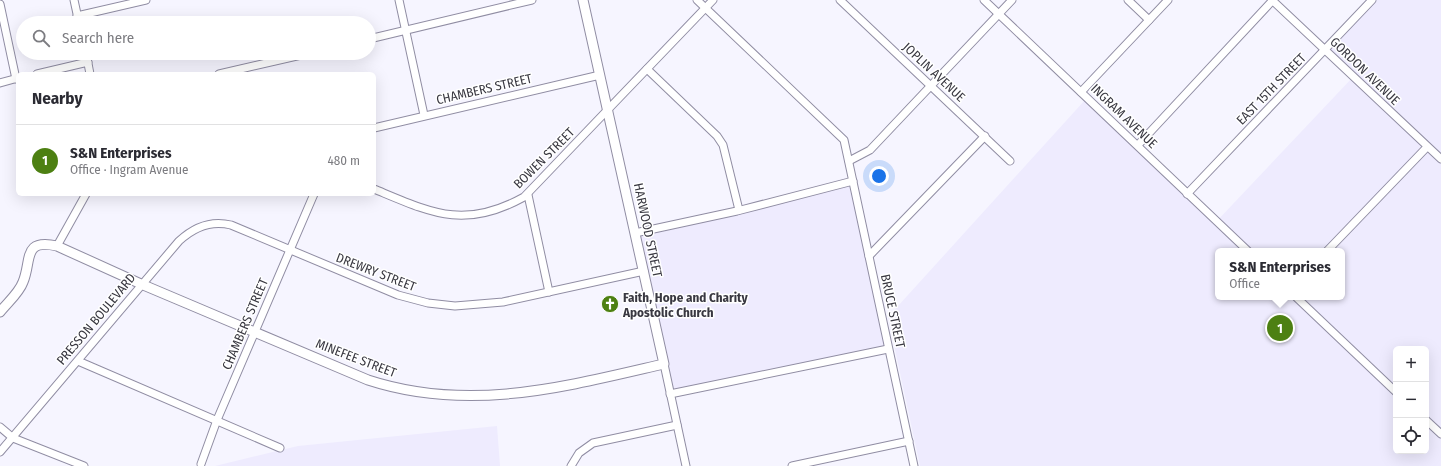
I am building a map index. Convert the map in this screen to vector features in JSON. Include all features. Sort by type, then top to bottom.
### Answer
[{"type":"street","points":[[74,0],[77,16]]},
{"type":"street","points":[[89,16],[146,0]]},
{"type":"street","points":[[399,0],[424,115]]},
{"type":"street","points":[[376,37],[532,0]]},
{"type":"street","name":"HARWOOD STREET","points":[[584,0],[686,466]]},
{"type":"street","name":"BRUCE STREET","points":[[697,0],[842,138],[849,162],[914,466]]},
{"type":"street","name":"BOWEN STREET","points":[[376,190],[433,212],[467,217],[491,212],[528,195],[713,0]]},
{"type":"street","name":"JOPLIN AVENUE","points":[[840,0],[985,136],[1010,162]]},
{"type":"street","name":"INGRAM AVENUE","points":[[984,0],[1245,248]]},
{"type":"street","points":[[849,162],[870,150],[1012,0]]},
{"type":"street","points":[[1128,0],[1149,20]]},
{"type":"street","points":[[1081,92],[1168,0]]},
{"type":"street","points":[[1138,145],[1273,0]]},
{"type":"street","name":"GORDON AVENUE","points":[[1273,0],[1441,159]]},
{"type":"street","name":"EAST 15TH STREET","points":[[1187,194],[1372,0]]},
{"type":"street","points":[[0,4],[16,75]]},
{"type":"street","points":[[228,72],[280,60]]},
{"type":"street","points":[[46,72],[88,62],[90,72]]},
{"type":"street","points":[[647,69],[717,136],[723,145],[739,210]]},
{"type":"street","name":"CHAMBERS STREET","points":[[376,127],[600,74]]},
{"type":"street","points":[[0,83],[16,79]]},
{"type":"street","points":[[869,256],[985,136]]},
{"type":"street","points":[[1330,248],[1427,147]]},
{"type":"street","points":[[635,233],[739,210],[853,181]]},
{"type":"street","points":[[528,195],[549,292]]},
{"type":"street","points":[[0,312],[23,283],[27,260],[32,249],[40,244],[57,246],[85,196]]},
{"type":"street","name":"CHAMBERS STREET","points":[[201,464],[217,420],[313,196]]},
{"type":"street","name":"DREWRY STREET","points":[[224,223],[386,290],[428,303],[455,306],[480,305],[644,272]]},
{"type":"street","name":"PRESSON BOULEVARD","points":[[0,452],[78,361],[141,284],[187,233],[202,226],[224,223]]},
{"type":"street","name":"MINEFEE STREET","points":[[57,246],[141,284],[380,384],[412,391],[452,396],[544,391],[664,364]]},
{"type":"street","points":[[1299,300],[1393,389]]},
{"type":"street","points":[[670,394],[888,349]]},
{"type":"street","points":[[78,361],[280,448]]},
{"type":"street","points":[[1429,423],[1441,434]]},
{"type":"street","points":[[571,466],[578,453],[593,443],[677,425]]},
{"type":"street","points":[[0,427],[12,438],[84,466]]},
{"type":"street","points":[[792,466],[908,441]]},
{"type":"shaded area","points":[[1372,0],[1441,0],[1441,466],[920,466],[888,317],[1085,100],[1215,223],[1353,77],[1325,49]]},
{"type":"shaded area","points":[[854,183],[888,349],[670,394],[635,233]]},
{"type":"shaded area","points":[[497,426],[500,466],[215,466],[298,446]]},
{"type":"place","name":"Faith, Hope and Charity Apostolic Church","points":[[610,304]]},
{"type":"place","name":"S&N Enterprises","points":[[1280,328]]}]
